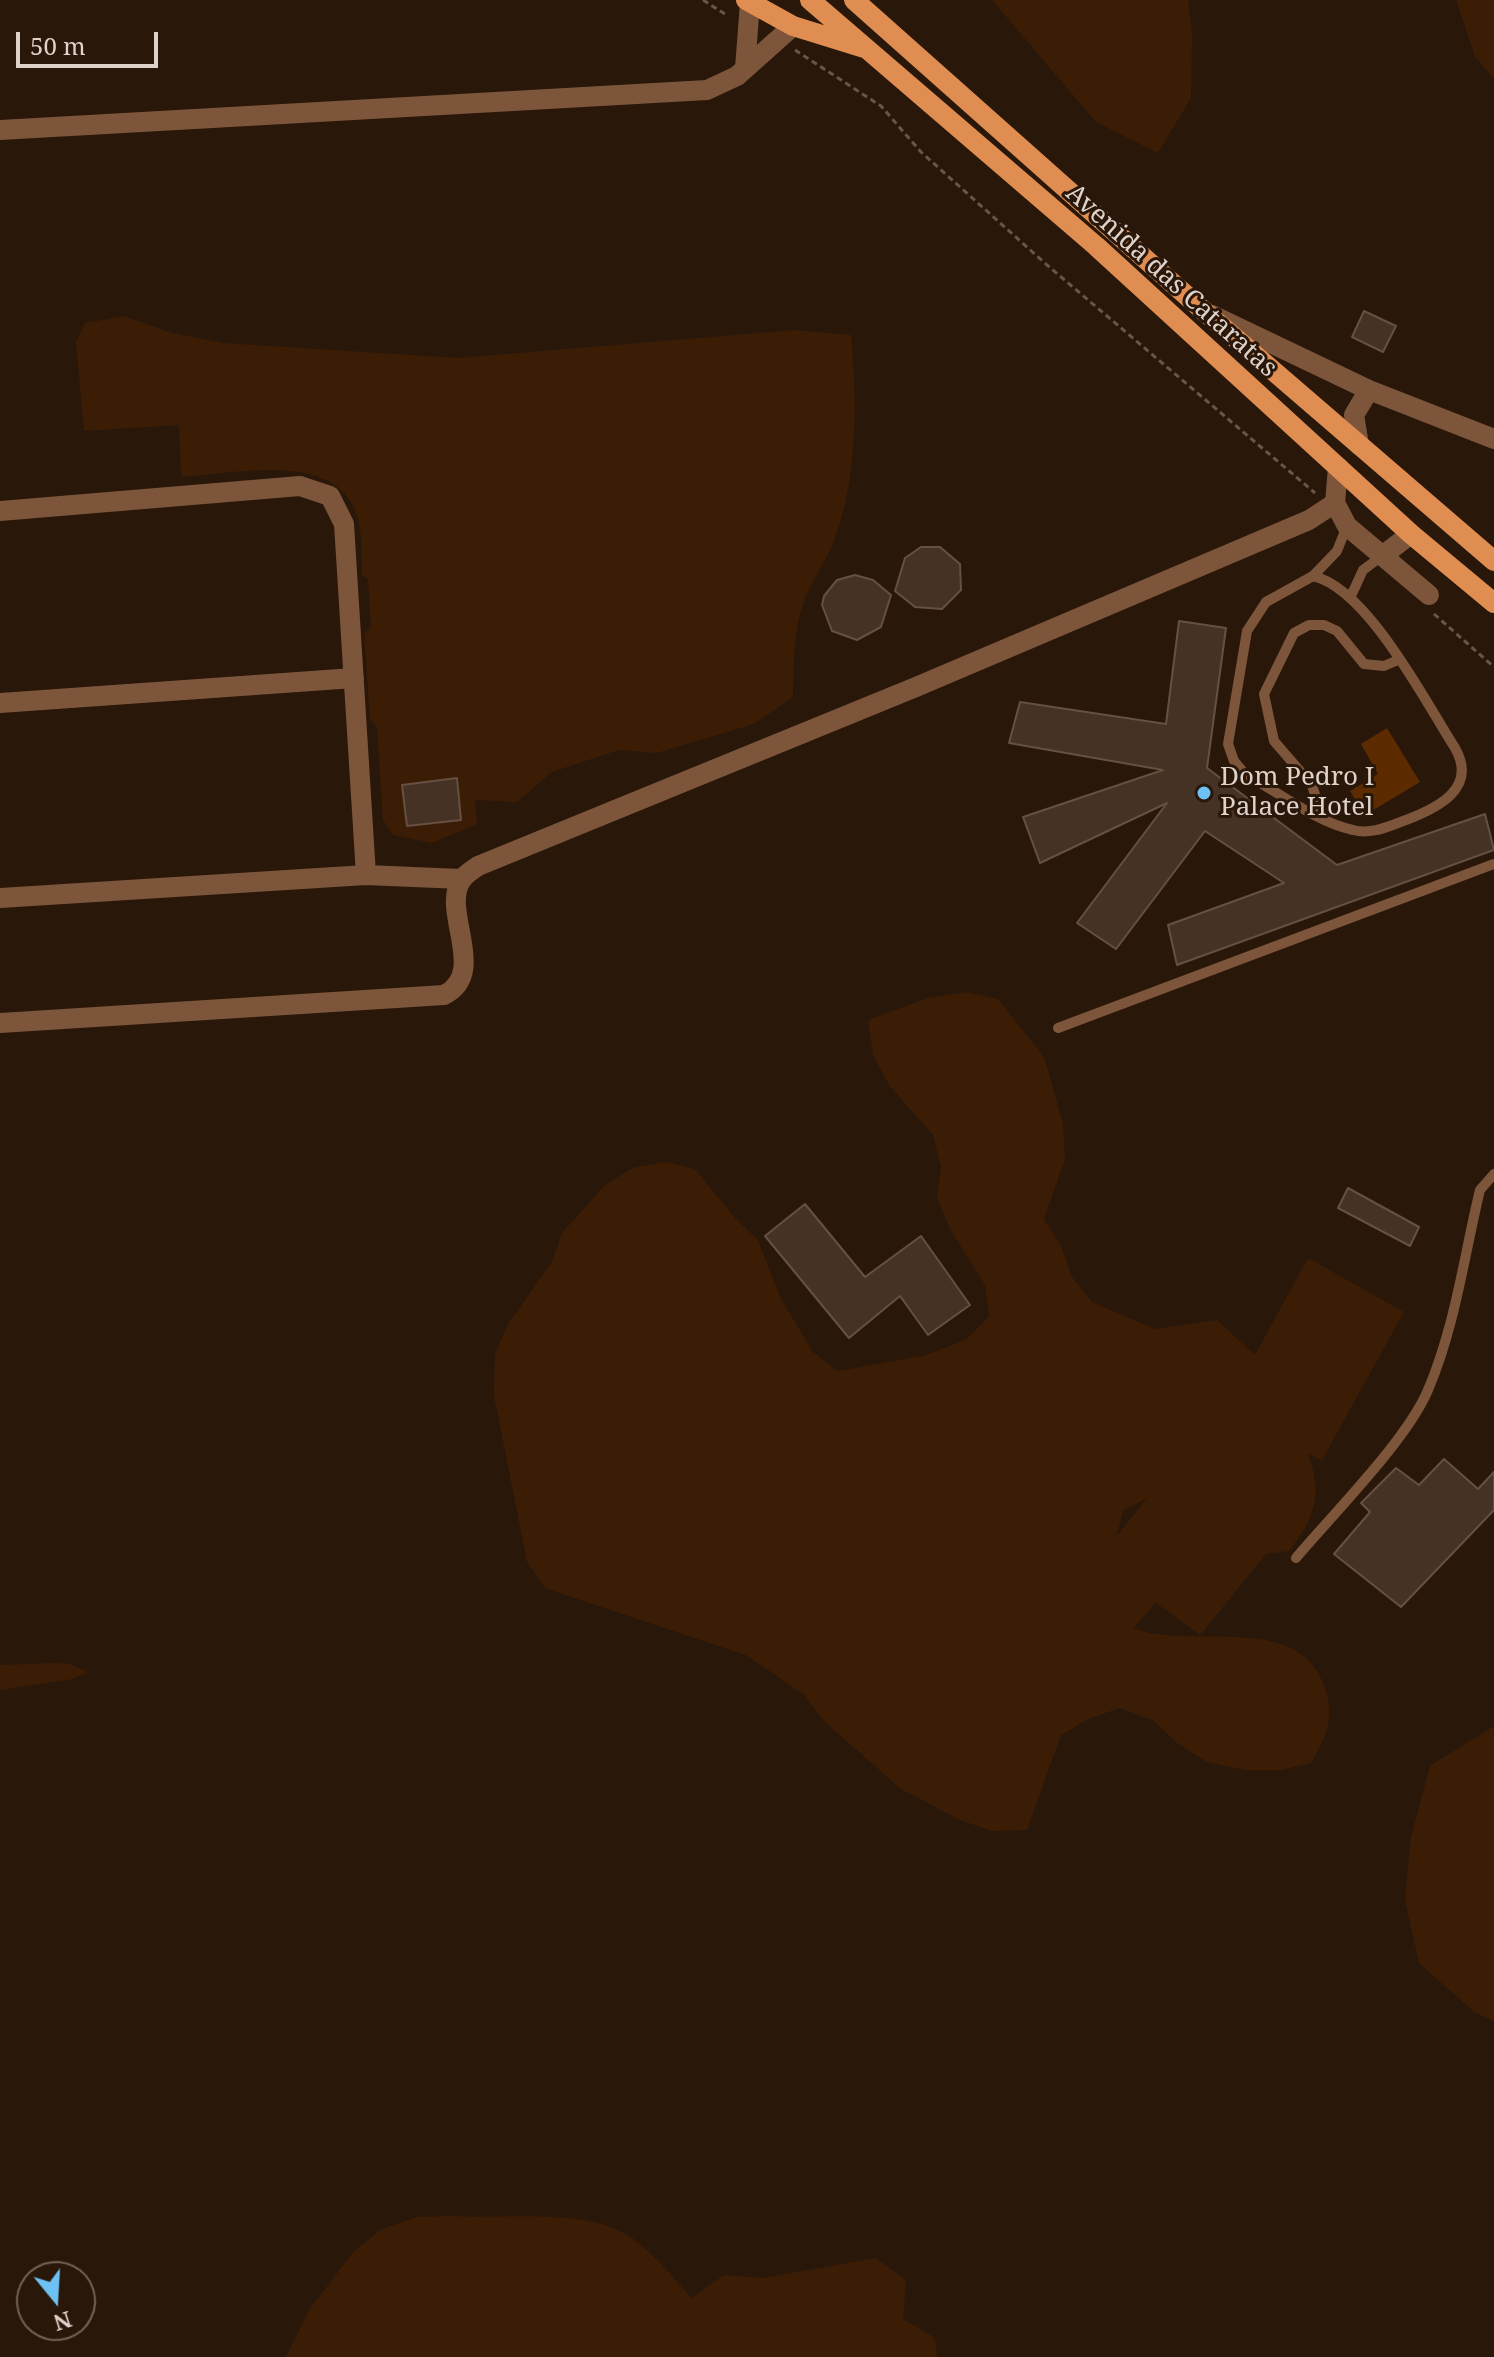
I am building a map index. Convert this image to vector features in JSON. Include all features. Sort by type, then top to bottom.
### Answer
[{"type":"main road","name":"Avenida das Cataratas","points":[[810,0],[1096,246],[1411,534],[1494,603]]},
{"type":"main road","name":"Avenida das Cataratas","points":[[854,0],[1205,312],[1494,561]]},
{"type":"main road","points":[[748,2],[793,26],[867,48]]},
{"type":"street","points":[[745,68],[748,2]]},
{"type":"street","points":[[0,130],[707,90],[745,68],[793,26]]},
{"type":"street","points":[[1205,312],[1369,390],[1494,439]]},
{"type":"street","points":[[1359,445],[1354,415],[1369,390]]},
{"type":"street","points":[[1328,508],[1338,467]]},
{"type":"street","points":[[0,511],[300,486],[321,490],[337,504],[344,524],[366,875]]},
{"type":"street","points":[[1328,508],[1432,605]]},
{"type":"street","points":[[0,1023],[444,995],[458,988],[464,975],[457,895],[461,879],[478,866],[916,687],[1328,508]]},
{"type":"street","points":[[1382,556],[1411,534]]},
{"type":"street","points":[[0,703],[354,678]]},
{"type":"street","points":[[0,898],[366,875],[461,879]]},
{"type":"lane","points":[[1313,576],[1351,596],[1398,660],[1460,757],[1459,785],[1449,799],[1421,814],[1374,831],[1348,829],[1245,774],[1230,753],[1227,735],[1242,644],[1253,619],[1266,602],[1313,576],[1337,551],[1347,526]]},
{"type":"lane","points":[[1351,596],[1363,570],[1382,556]]},
{"type":"lane","points":[[1322,817],[1312,785],[1274,741],[1264,694],[1294,633],[1309,625],[1324,625],[1337,631],[1364,664],[1384,666],[1398,660]]},
{"type":"lane","points":[[1058,1028],[1494,864]]},
{"type":"lane","points":[[1296,1558],[1405,1428],[1427,1392],[1446,1337],[1480,1190],[1494,1174]]},
{"type":"path","points":[[703,0],[748,26]]},
{"type":"path","points":[[776,40],[881,106],[921,152],[1047,265],[1318,495],[1328,508]]},
{"type":"path","points":[[1432,605],[1494,667]]},
{"type":"shaded area","points":[[992,0],[1188,0],[1192,33],[1191,98],[1158,153],[1096,122]]},
{"type":"shaded area","points":[[1456,0],[1494,0],[1494,79],[1475,57]]},
{"type":"shaded area","points":[[124,316],[172,333],[223,343],[458,358],[795,330],[851,335],[855,412],[848,489],[832,546],[801,611],[795,647],[793,697],[754,724],[657,753],[619,750],[552,772],[517,802],[475,800],[477,824],[432,843],[393,835],[383,820],[377,727],[370,719],[364,634],[371,627],[368,580],[362,575],[361,536],[356,513],[344,493],[327,480],[305,473],[254,470],[181,477],[179,425],[84,431],[76,342],[85,323]]},
{"type":"shaded area","points":[[1387,728],[1420,782],[1365,815],[1350,791],[1378,774],[1361,744]]},
{"type":"shaded area","points":[[967,992],[998,999],[1044,1057],[1063,1123],[1065,1159],[1044,1219],[1061,1246],[1072,1277],[1092,1302],[1155,1329],[1217,1320],[1255,1355],[1308,1258],[1404,1312],[1322,1460],[1308,1454],[1315,1482],[1314,1506],[1289,1551],[1266,1554],[1200,1635],[1156,1603],[1133,1628],[1157,1634],[1242,1637],[1293,1649],[1312,1664],[1328,1699],[1327,1727],[1311,1763],[1281,1770],[1245,1770],[1207,1762],[1177,1743],[1154,1721],[1120,1708],[1088,1719],[1061,1735],[1027,1830],[992,1831],[960,1820],[901,1789],[825,1722],[803,1694],[746,1655],[545,1588],[527,1562],[494,1396],[495,1354],[508,1324],[552,1262],[562,1233],[604,1186],[632,1168],[666,1162],[695,1169],[735,1218],[758,1240],[780,1297],[813,1352],[838,1371],[927,1355],[967,1339],[989,1316],[985,1285],[950,1229],[937,1198],[941,1167],[933,1135],[889,1085],[873,1055],[868,1020],[928,998]],"holes":[[[1147,1498],[1118,1535],[1123,1511]]]},
{"type":"shaded area","points":[[70,1664],[87,1672],[73,1679],[0,1690],[0,1665]]},
{"type":"shaded area","points":[[1494,1726],[1494,2021],[1474,2012],[1419,1963],[1405,1900],[1411,1837],[1430,1766]]},
{"type":"shaded area","points":[[417,2217],[551,2217],[600,2224],[640,2244],[692,2298],[724,2275],[763,2278],[876,2258],[906,2280],[903,2319],[935,2338],[937,2357],[286,2357],[309,2310],[354,2251],[382,2229]]},
{"type":"building","points":[[1364,311],[1396,326],[1383,352],[1352,337]]},
{"type":"building","points":[[921,547],[940,547],[960,564],[961,590],[942,609],[915,607],[895,591],[905,558]]},
{"type":"building","points":[[855,575],[873,580],[891,595],[881,627],[857,640],[832,631],[822,605],[824,596],[837,580]]},
{"type":"building","points":[[1179,621],[1226,628],[1207,768],[1337,865],[1485,814],[1494,850],[1177,965],[1168,925],[1284,883],[1205,831],[1116,949],[1077,923],[1167,803],[1040,863],[1023,817],[1163,770],[1009,743],[1020,702],[1166,724]]},
{"type":"building","points":[[457,778],[461,820],[407,826],[402,785]]},
{"type":"building","points":[[1348,1188],[1419,1227],[1410,1246],[1338,1208]]},
{"type":"building","points":[[805,1204],[865,1277],[921,1236],[970,1305],[928,1335],[900,1296],[849,1338],[765,1236]]},
{"type":"building","points":[[1444,1459],[1478,1489],[1494,1472],[1494,1510],[1401,1607],[1334,1554],[1370,1512],[1361,1503],[1396,1468],[1419,1485]]},
{"type":"place","name":"Dom Pedro I Palace Hotel","points":[[1204,793]]}]
